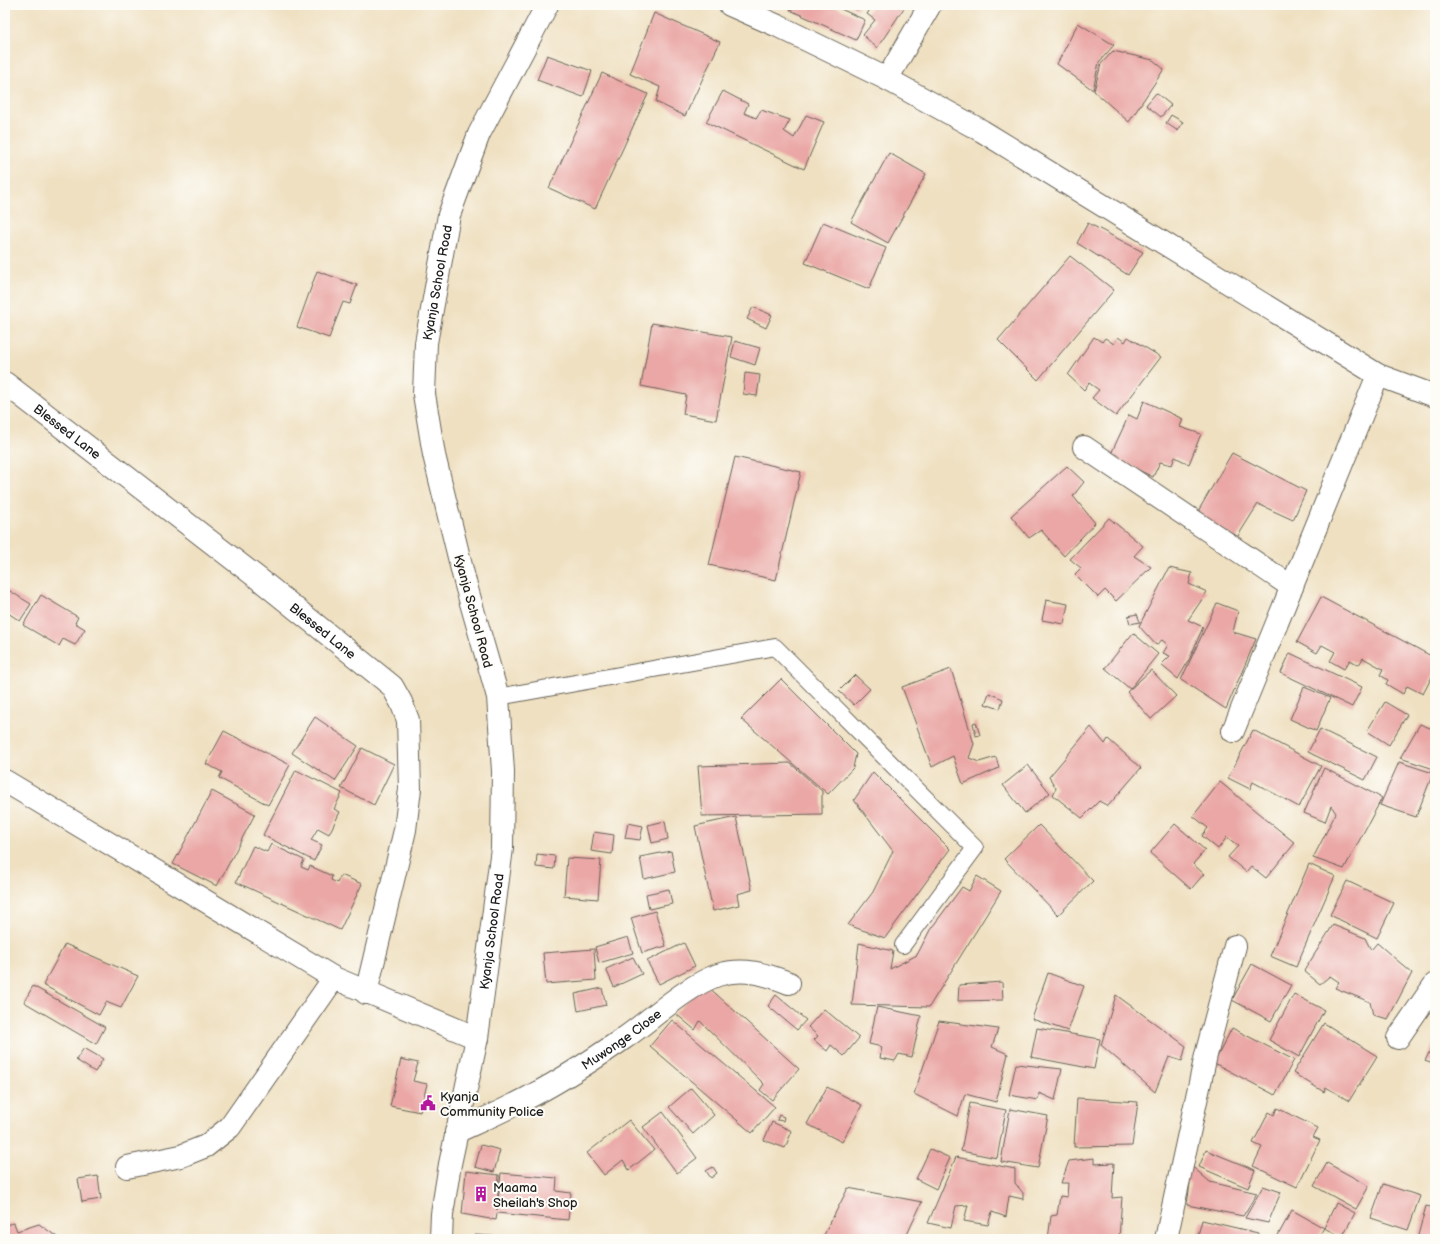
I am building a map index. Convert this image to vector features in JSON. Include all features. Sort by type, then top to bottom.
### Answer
[{"type":"street","name":"Kyanja School Road","points":[[442,1239],[442,1214],[456,1132],[477,1038],[502,848],[503,771],[498,697],[465,582],[434,455],[424,394],[426,344],[449,215],[479,134],[547,5]]},
{"type":"street","points":[[730,5],[778,26],[887,80],[982,131],[1378,375],[1435,396]]},
{"type":"street","points":[[887,80],[930,5]]},
{"type":"street","points":[[1232,730],[1378,375]]},
{"type":"street","name":"Blessed Lane","points":[[5,383],[272,589],[392,686],[401,702],[408,720],[410,789],[405,830],[366,993]]},
{"type":"street","points":[[1084,447],[1292,587]]},
{"type":"street","points":[[5,781],[334,978],[366,993],[477,1038]]},
{"type":"street","points":[[1166,1239],[1206,1055],[1235,946]]},
{"type":"street","name":"Muwonge Close","points":[[456,1132],[533,1095],[574,1071],[623,1039],[695,987],[718,976],[749,972],[768,974],[789,983]]},
{"type":"street","points":[[127,1167],[181,1156],[206,1146],[230,1127],[334,978]]},
{"type":"street","points":[[1398,1038],[1435,984]]},
{"type":"lane","points":[[498,697],[775,647],[975,848],[903,946]]},
{"type":"building","points":[[792,5],[832,5],[865,20],[856,40],[790,10]]},
{"type":"building","points":[[850,5],[860,5],[857,10]]},
{"type":"building","points":[[873,5],[906,5],[877,48],[863,35],[875,20],[867,14]]},
{"type":"building","points":[[654,13],[720,42],[685,116],[656,102],[660,87],[630,74]]},
{"type":"building","points":[[1078,23],[1114,45],[1099,62],[1093,90],[1057,64]]},
{"type":"building","points":[[1113,51],[1153,60],[1164,69],[1129,122],[1094,91],[1101,64]]},
{"type":"building","points":[[547,55],[592,71],[583,97],[537,80]]},
{"type":"building","points":[[602,73],[648,94],[595,209],[549,188]]},
{"type":"building","points":[[723,91],[748,104],[744,113],[756,118],[761,110],[790,120],[784,131],[794,138],[806,115],[824,122],[804,169],[706,122]]},
{"type":"building","points":[[1156,93],[1171,105],[1161,117],[1146,105]]},
{"type":"building","points":[[1171,115],[1183,122],[1178,131],[1166,123]]},
{"type":"building","points":[[889,153],[926,174],[888,243],[851,222]]},
{"type":"building","points":[[823,222],[886,248],[869,289],[805,263]]},
{"type":"building","points":[[1088,223],[1143,252],[1128,275],[1077,243]]},
{"type":"building","points":[[1070,256],[1114,290],[1038,380],[998,340]]},
{"type":"building","points":[[317,271],[357,285],[350,304],[343,302],[329,338],[297,327]]},
{"type":"building","points":[[753,307],[772,315],[766,328],[747,319]]},
{"type":"building","points":[[652,323],[732,337],[716,420],[683,414],[686,395],[641,386]]},
{"type":"building","points":[[1094,337],[1102,342],[1105,338],[1114,344],[1118,337],[1125,342],[1128,337],[1161,357],[1116,416],[1092,398],[1099,390],[1089,383],[1084,390],[1068,375]]},
{"type":"building","points":[[735,341],[760,348],[755,365],[731,357]]},
{"type":"building","points":[[745,373],[760,375],[757,396],[743,394]]},
{"type":"building","points":[[1144,401],[1183,419],[1180,427],[1201,434],[1189,464],[1175,457],[1172,465],[1160,462],[1153,477],[1110,456],[1129,415],[1137,419]]},
{"type":"building","points":[[1232,453],[1306,491],[1293,520],[1258,504],[1236,539],[1197,513]]},
{"type":"building","points":[[735,457],[801,472],[776,580],[709,565]]},
{"type":"building","points":[[1067,466],[1084,482],[1073,496],[1095,523],[1064,556],[1041,530],[1029,538],[1011,516]]},
{"type":"building","points":[[1109,518],[1143,546],[1134,556],[1151,567],[1116,601],[1105,590],[1098,597],[1075,574],[1081,568],[1070,559]]},
{"type":"building","points":[[1169,568],[1192,573],[1189,584],[1207,592],[1188,620],[1203,627],[1190,658],[1178,679],[1161,665],[1170,656],[1163,653],[1168,645],[1162,640],[1156,645],[1139,626]]},
{"type":"building","points":[[5,588],[31,604],[20,621],[5,611]]},
{"type":"building","points":[[41,595],[78,617],[75,623],[85,629],[75,645],[63,639],[59,646],[23,625]]},
{"type":"building","points":[[1321,597],[1435,658],[1435,671],[1423,694],[1407,686],[1403,694],[1386,684],[1388,680],[1380,675],[1383,669],[1363,658],[1359,665],[1350,660],[1344,669],[1330,661],[1335,652],[1322,645],[1317,653],[1297,642]]},
{"type":"building","points":[[1046,600],[1068,604],[1064,624],[1042,620]]},
{"type":"building","points":[[1217,603],[1238,611],[1233,632],[1256,639],[1226,709],[1181,680]]},
{"type":"building","points":[[1137,614],[1140,622],[1130,624],[1128,616]]},
{"type":"building","points":[[1133,633],[1158,654],[1130,689],[1105,668]]},
{"type":"building","points":[[1290,653],[1362,687],[1352,707],[1281,673]]},
{"type":"building","points":[[951,669],[974,744],[969,758],[979,762],[996,757],[999,768],[963,784],[953,756],[932,767],[902,687]]},
{"type":"building","points":[[1151,670],[1176,696],[1151,719],[1127,692]]},
{"type":"building","points":[[855,675],[870,689],[854,705],[839,691]]},
{"type":"building","points":[[781,679],[856,754],[853,768],[828,794],[741,719]]},
{"type":"building","points":[[1304,687],[1330,698],[1316,731],[1290,719]]},
{"type":"building","points":[[989,693],[1003,699],[1000,709],[985,704]]},
{"type":"building","points":[[1385,702],[1407,715],[1389,745],[1367,731]]},
{"type":"building","points":[[315,717],[358,746],[335,781],[292,753]]},
{"type":"building","points":[[976,722],[980,735],[976,736],[973,723]]},
{"type":"building","points":[[1420,724],[1435,730],[1435,759],[1431,768],[1400,758]]},
{"type":"building","points":[[1091,727],[1105,744],[1108,739],[1141,768],[1108,806],[1099,801],[1082,818],[1053,795],[1056,788],[1049,777]]},
{"type":"building","points":[[1320,729],[1377,757],[1365,780],[1308,752]]},
{"type":"building","points":[[1253,730],[1321,766],[1299,807],[1253,782],[1250,789],[1228,778]]},
{"type":"building","points":[[224,731],[290,765],[268,805],[219,778],[222,772],[206,764]]},
{"type":"building","points":[[362,748],[394,764],[374,805],[341,788]]},
{"type":"building","points":[[1399,762],[1433,773],[1416,817],[1380,805]]},
{"type":"building","points":[[790,763],[822,791],[822,814],[702,816],[698,766]]},
{"type":"building","points":[[1028,765],[1050,793],[1025,813],[1003,785]]},
{"type":"building","points":[[1324,768],[1382,798],[1344,869],[1313,858],[1336,813],[1331,806],[1325,822],[1304,813]]},
{"type":"building","points":[[296,770],[342,793],[334,809],[340,812],[329,834],[318,828],[311,840],[322,845],[314,861],[263,835]]},
{"type":"building","points":[[873,772],[950,849],[885,938],[848,925],[873,892],[893,851],[854,800]]},
{"type":"building","points":[[1220,782],[1295,843],[1266,878],[1251,866],[1246,872],[1228,857],[1238,846],[1227,837],[1218,849],[1202,836],[1208,828],[1193,816]]},
{"type":"building","points":[[212,791],[255,814],[217,886],[173,864]]},
{"type":"building","points":[[736,817],[752,890],[737,894],[739,905],[713,911],[695,826]]},
{"type":"building","points":[[665,821],[668,839],[652,843],[648,825]]},
{"type":"building","points":[[628,823],[643,826],[640,840],[625,838]]},
{"type":"building","points":[[1175,824],[1205,850],[1193,864],[1204,874],[1191,889],[1150,853]]},
{"type":"building","points":[[1039,825],[1093,881],[1058,915],[1004,859]]},
{"type":"building","points":[[594,832],[614,835],[612,854],[591,851]]},
{"type":"building","points":[[271,844],[304,860],[301,867],[308,870],[310,866],[332,876],[331,880],[337,883],[341,875],[362,884],[340,930],[236,882],[253,846],[267,852]]},
{"type":"building","points":[[671,851],[675,872],[644,879],[640,857]]},
{"type":"building","points":[[537,854],[555,856],[554,869],[536,867]]},
{"type":"building","points":[[567,858],[601,860],[598,899],[564,896]]},
{"type":"building","points":[[1309,864],[1335,876],[1296,967],[1270,956]]},
{"type":"building","points":[[977,876],[1001,891],[929,1007],[852,1005],[859,943],[893,951],[890,969],[917,955],[930,930],[962,887],[969,891]]},
{"type":"building","points":[[1347,881],[1394,903],[1377,938],[1330,915]]},
{"type":"building","points":[[669,889],[672,904],[649,909],[646,894]]},
{"type":"building","points":[[655,911],[666,946],[642,953],[631,918]]},
{"type":"building","points":[[1333,925],[1365,938],[1371,950],[1377,943],[1412,973],[1388,1019],[1373,1015],[1370,1002],[1335,988],[1339,982],[1330,976],[1320,984],[1304,971]]},
{"type":"building","points":[[628,937],[633,953],[599,963],[595,947]]},
{"type":"building","points":[[684,943],[695,966],[659,984],[647,961]]},
{"type":"building","points":[[65,944],[138,976],[121,1008],[106,1002],[99,1015],[43,985]]},
{"type":"building","points":[[594,949],[596,980],[546,984],[543,953]]},
{"type":"building","points":[[633,957],[642,974],[614,987],[606,969]]},
{"type":"building","points":[[1252,964],[1291,985],[1271,1021],[1232,1000]]},
{"type":"building","points":[[1048,973],[1084,986],[1068,1031],[1032,1019]]},
{"type":"building","points":[[1002,982],[1003,1000],[958,1001],[959,985]]},
{"type":"building","points":[[705,984],[799,1069],[772,1100],[760,1090],[764,1084],[700,1021],[695,1030],[675,1013]]},
{"type":"building","points":[[33,986],[105,1027],[96,1044],[24,1002]]},
{"type":"building","points":[[602,988],[606,1005],[578,1011],[575,994]]},
{"type":"building","points":[[1294,994],[1324,1010],[1299,1057],[1269,1040]]},
{"type":"building","points":[[776,995],[806,1020],[797,1030],[768,1006]]},
{"type":"building","points":[[1116,995],[1186,1046],[1182,1061],[1169,1057],[1155,1092],[1101,1045]]},
{"type":"building","points":[[877,1007],[921,1016],[912,1057],[899,1054],[895,1061],[880,1058],[882,1047],[869,1044]]},
{"type":"building","points":[[824,1009],[859,1038],[844,1056],[831,1045],[827,1051],[814,1040],[818,1036],[808,1027]]},
{"type":"building","points":[[672,1020],[775,1107],[752,1133],[650,1046]]},
{"type":"building","points":[[939,1021],[998,1029],[992,1047],[1008,1054],[996,1102],[965,1094],[958,1116],[914,1094]]},
{"type":"building","points":[[1324,1023],[1377,1056],[1349,1101],[1326,1087],[1324,1092],[1293,1073]]},
{"type":"building","points":[[1037,1028],[1100,1039],[1094,1069],[1031,1057]]},
{"type":"building","points":[[1232,1028],[1294,1060],[1275,1095],[1214,1063]]},
{"type":"building","points":[[1435,1040],[1435,1065],[1425,1061]]},
{"type":"building","points":[[84,1048],[103,1059],[95,1072],[76,1060]]},
{"type":"building","points":[[401,1059],[418,1063],[413,1081],[427,1084],[420,1112],[390,1106]]},
{"type":"building","points":[[1016,1064],[1062,1069],[1055,1100],[1039,1093],[1038,1100],[1009,1095]]},
{"type":"building","points":[[827,1087],[862,1105],[842,1142],[807,1124]]},
{"type":"building","points":[[691,1088],[714,1115],[693,1134],[669,1107]]},
{"type":"building","points":[[1077,1098],[1138,1102],[1132,1146],[1074,1147]]},
{"type":"building","points":[[970,1103],[1006,1110],[997,1158],[961,1151]]},
{"type":"building","points":[[1277,1108],[1318,1128],[1313,1137],[1320,1140],[1297,1187],[1253,1166],[1262,1147],[1253,1143],[1269,1112],[1274,1115]]},
{"type":"building","points":[[1010,1109],[1048,1116],[1038,1168],[1001,1162]]},
{"type":"building","points":[[663,1112],[697,1158],[677,1173],[643,1127]]},
{"type":"building","points":[[779,1115],[784,1117],[783,1121],[777,1120]]},
{"type":"building","points":[[629,1120],[654,1150],[629,1170],[623,1160],[604,1175],[587,1153]]},
{"type":"building","points":[[772,1122],[792,1131],[785,1148],[764,1140]]},
{"type":"building","points":[[481,1145],[500,1150],[494,1172],[475,1167]]},
{"type":"building","points":[[930,1149],[950,1158],[936,1189],[916,1179]]},
{"type":"building","points":[[1206,1150],[1255,1170],[1248,1188],[1199,1167]]},
{"type":"building","points":[[956,1157],[1015,1169],[1015,1183],[1023,1193],[1023,1199],[1009,1196],[1006,1217],[992,1212],[988,1225],[964,1221],[968,1205],[956,1206],[951,1228],[928,1223]]},
{"type":"building","points":[[1094,1158],[1094,1164],[1114,1163],[1112,1198],[1122,1197],[1119,1239],[1048,1239],[1051,1216],[1057,1215],[1060,1196],[1067,1197],[1068,1183],[1061,1183],[1069,1161]]},
{"type":"building","points":[[1188,1163],[1210,1182],[1257,1193],[1243,1216],[1187,1205],[1190,1183],[1185,1182]]},
{"type":"building","points":[[1327,1163],[1369,1186],[1356,1209],[1314,1186]]},
{"type":"building","points":[[713,1167],[717,1173],[711,1178],[706,1171]]},
{"type":"building","points":[[466,1171],[499,1175],[497,1210],[501,1173],[557,1178],[556,1191],[571,1193],[568,1220],[497,1213],[496,1220],[462,1214]]},
{"type":"building","points":[[98,1176],[101,1199],[82,1202],[78,1179]]},
{"type":"building","points":[[1383,1184],[1420,1196],[1408,1230],[1371,1218]]},
{"type":"building","points":[[1263,1186],[1281,1192],[1268,1223],[1245,1218]]},
{"type":"building","points":[[848,1188],[922,1202],[905,1239],[834,1239],[823,1237]]},
{"type":"building","points":[[1336,1203],[1355,1213],[1342,1237],[1324,1228]]},
{"type":"building","points":[[1426,1206],[1435,1208],[1435,1239],[1417,1239]]},
{"type":"building","points":[[1292,1210],[1324,1228],[1317,1239],[1276,1239]]},
{"type":"building","points":[[1202,1220],[1258,1233],[1257,1239],[1197,1239]]},
{"type":"building","points":[[14,1223],[17,1231],[39,1224],[60,1239],[5,1239],[5,1225]]},
{"type":"building","points":[[475,1235],[508,1237],[508,1239],[474,1239]]},
{"type":"place","name":"Kyanja Community Police","points":[[428,1103]]},
{"type":"place","name":"Maama Sheilah's Shop","points":[[481,1194]]}]
